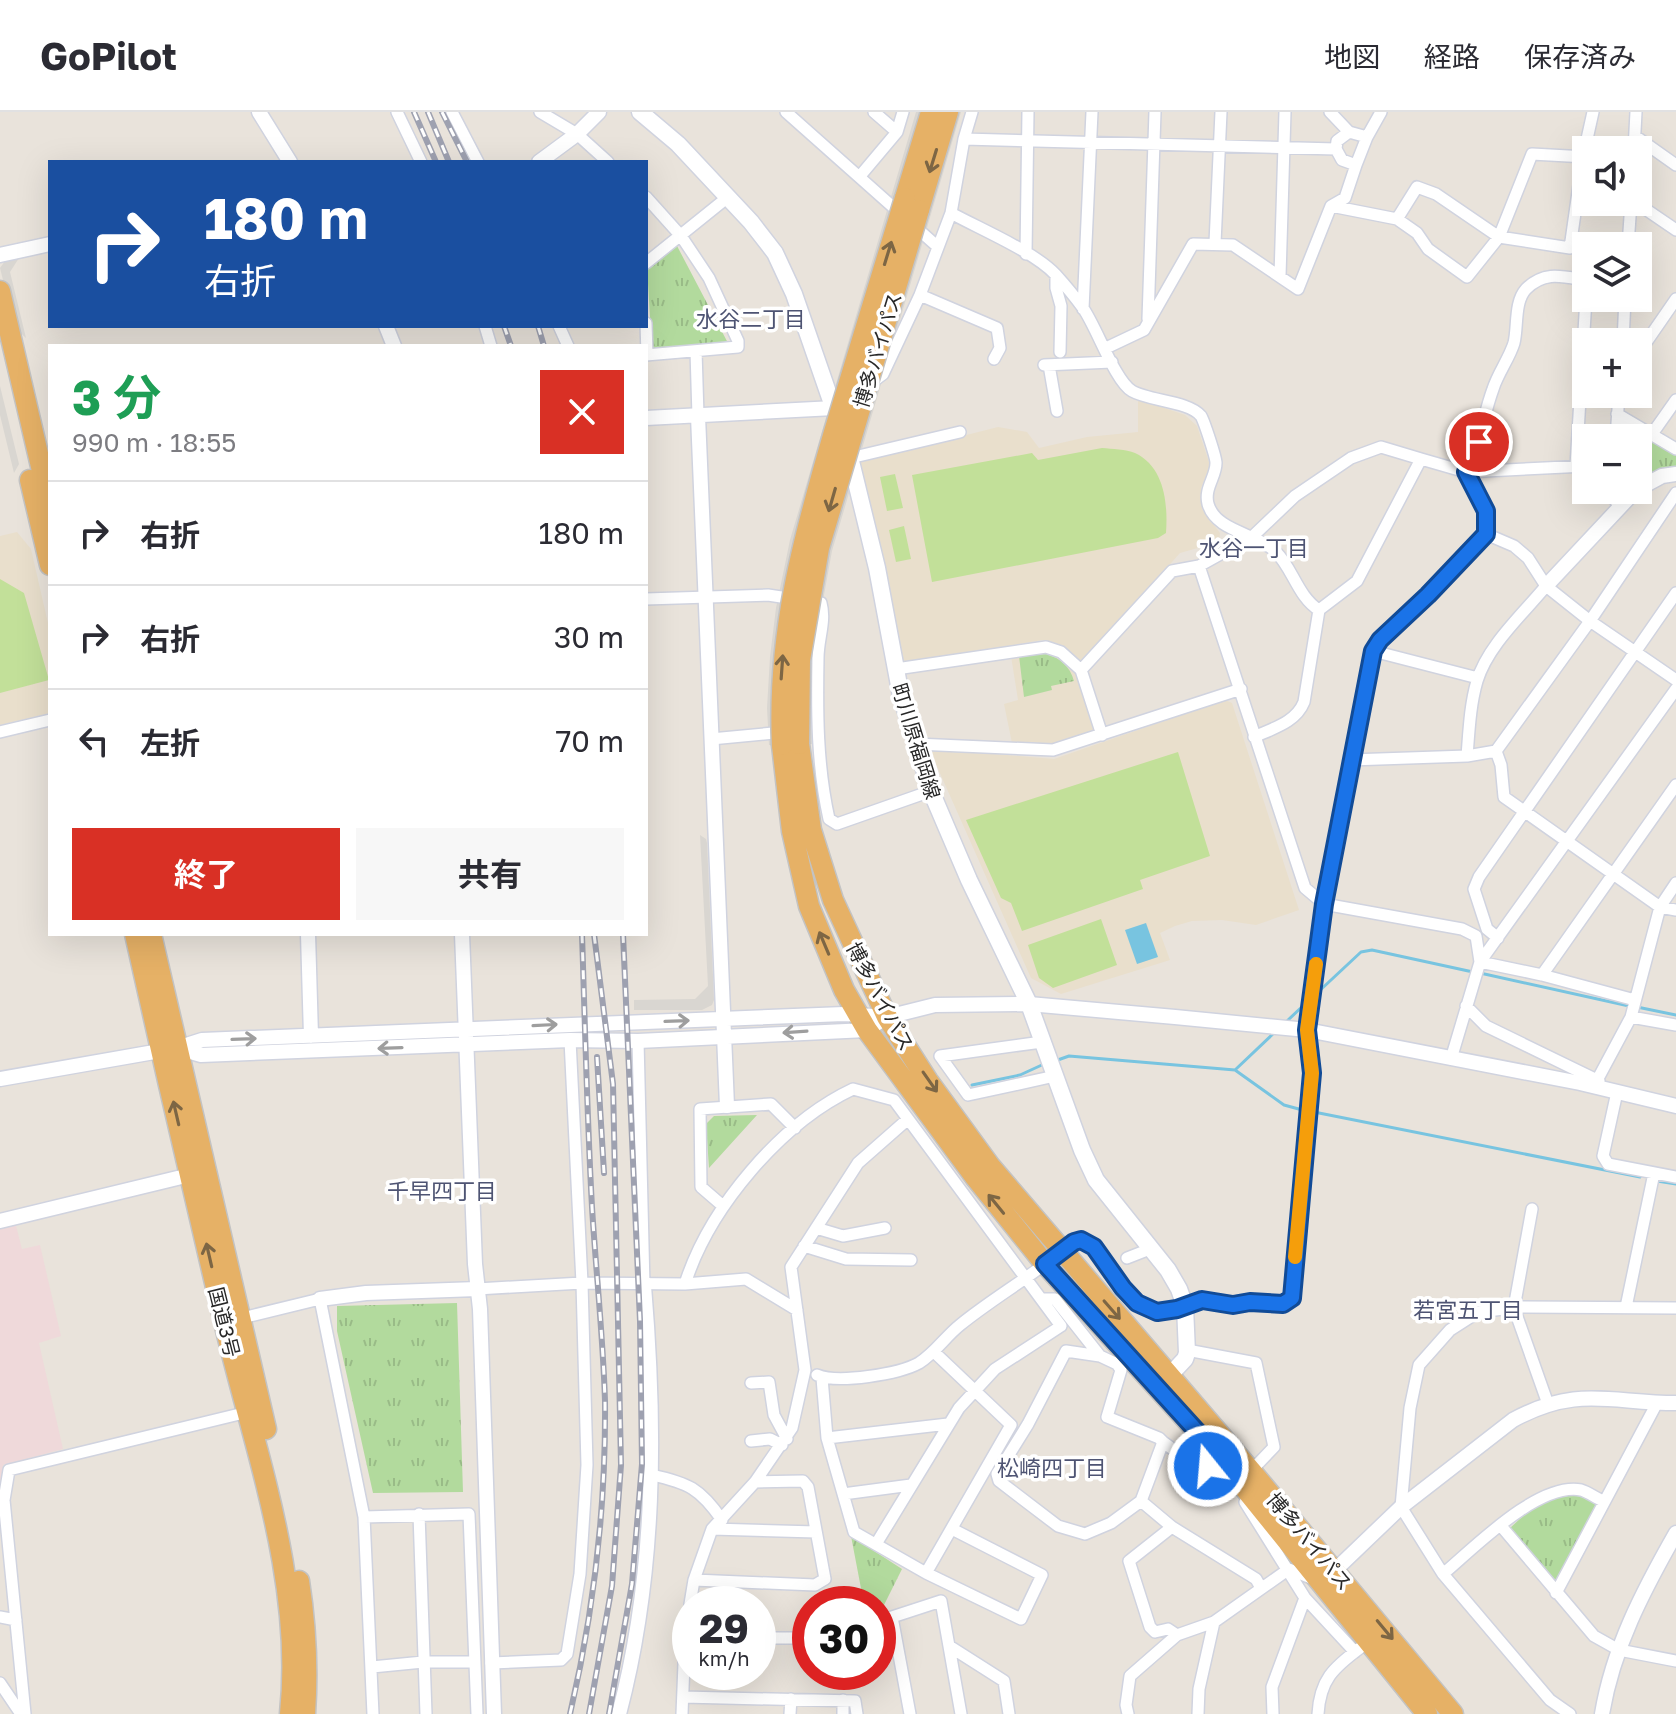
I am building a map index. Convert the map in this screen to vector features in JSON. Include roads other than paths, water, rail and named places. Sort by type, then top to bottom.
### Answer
[{"type":"highway","name":"博多バイパス","points":[[931,112],[912,204],[819,548],[800,660],[790,745],[792,831],[809,906],[862,1022],[975,1177],[1170,1375],[1251,1471],[1361,1648],[1427,1714]]},
{"type":"highway","name":"博多バイパス","points":[[912,204],[948,112]]},
{"type":"highway","points":[[0,291],[41,476],[48,545]]},
{"type":"highway","points":[[0,353],[48,499]]},
{"type":"highway","name":"博多バイパス","points":[[790,745],[811,830],[833,900],[887,1017],[928,1081],[1053,1258],[1210,1458],[1320,1584],[1453,1714]]},
{"type":"highway","name":"国道3号","points":[[136,936],[169,1049],[199,1173],[242,1318],[287,1592],[291,1644],[290,1714]]},
{"type":"highway","name":"国道3号","points":[[151,936],[169,1049]]},
{"type":"highway","name":"国道3号","points":[[199,1173],[226,1328],[255,1410],[299,1583],[307,1678],[305,1714]]},
{"type":"main road","name":"町川原福岡線","points":[[640,112],[678,144],[728,197],[775,253],[794,294],[850,458],[877,568],[896,669],[931,791],[969,880],[1029,1004],[1096,1180],[1168,1270],[1185,1306],[1187,1350]]},
{"type":"main road","points":[[1170,1375],[1185,1359],[1187,1350]]},
{"type":"street","points":[[259,112],[289,160]]},
{"type":"street","points":[[397,112],[420,160]]},
{"type":"street","points":[[452,112],[477,160]]},
{"type":"street","points":[[540,112],[577,134],[606,160]]},
{"type":"street","points":[[542,160],[577,134],[599,112]]},
{"type":"street","points":[[786,112],[938,247]]},
{"type":"street","points":[[874,112],[897,132]]},
{"type":"street","points":[[860,176],[897,132],[903,112]]},
{"type":"street","points":[[648,418],[834,408],[883,374],[920,295],[951,213],[972,112]]},
{"type":"street","points":[[1026,254],[1028,112]]},
{"type":"street","points":[[1083,309],[1092,112]]},
{"type":"street","points":[[1148,323],[1155,112]]},
{"type":"street","points":[[1215,243],[1221,112]]},
{"type":"street","points":[[1280,276],[1285,112]]},
{"type":"street","points":[[1330,112],[1349,132],[1367,137]]},
{"type":"street","points":[[1106,348],[1144,330],[1193,244],[1233,245],[1298,289],[1331,206],[1345,198],[1367,137],[1381,112]]},
{"type":"street","points":[[1589,136],[1593,112]]},
{"type":"street","points":[[1635,136],[1636,112]]},
{"type":"street","points":[[1349,132],[1337,141],[1336,149],[1342,160],[1356,165]]},
{"type":"street","points":[[964,139],[1336,149]]},
{"type":"street","points":[[1652,148],[1676,165]]},
{"type":"street","points":[[1331,206],[1397,219],[1417,233],[1428,249],[1467,277],[1499,237],[1532,154],[1572,156]]},
{"type":"street","points":[[1397,219],[1417,187],[1436,194],[1499,237],[1570,248],[1575,216]]},
{"type":"street","points":[[648,261],[728,197]]},
{"type":"street","points":[[648,199],[681,236],[709,278],[738,341],[738,347],[648,355]]},
{"type":"street","points":[[951,213],[1026,254],[1056,276],[1083,309],[1118,376],[1131,391],[1192,410],[1201,417],[1216,463],[1206,495],[1209,508],[1216,518],[1229,527],[1253,536],[1276,552],[1310,604],[1319,610]]},
{"type":"street","points":[[1630,226],[1654,215],[1676,230]]},
{"type":"street","points":[[1629,232],[1631,216]]},
{"type":"street","points":[[0,255],[48,244]]},
{"type":"street","points":[[1466,472],[1479,442],[1492,390],[1514,342],[1520,297],[1535,282],[1553,274],[1572,278]]},
{"type":"street","points":[[1056,276],[1061,306],[1060,352]]},
{"type":"street","points":[[920,295],[997,328],[1000,348],[994,359]]},
{"type":"street","points":[[1652,334],[1676,299]]},
{"type":"street","points":[[1582,424],[1586,312]]},
{"type":"street","points":[[696,351],[727,1106]]},
{"type":"street","points":[[1057,411],[1046,365],[1112,362]]},
{"type":"street","points":[[1676,400],[1652,434],[1676,449]]},
{"type":"street","points":[[1617,424],[1618,408]]},
{"type":"street","points":[[1617,414],[1634,424]]},
{"type":"street","points":[[850,458],[960,432]]},
{"type":"street","points":[[1081,670],[1172,571],[1199,566],[1253,536],[1295,496],[1351,458],[1381,447],[1466,472],[1572,466]]},
{"type":"street","points":[[1254,737],[1285,723],[1300,712],[1319,610],[1357,581],[1421,459]]},
{"type":"street","points":[[805,1370],[822,1378],[901,1370],[934,1352],[961,1324],[1081,1240],[1094,1247],[1137,1303],[1157,1312],[1202,1300],[1220,1305],[1250,1302],[1283,1304],[1292,1298],[1312,1073],[1307,1030],[1324,904],[1350,760],[1373,651],[1380,640],[1486,534],[1486,511],[1466,472]]},
{"type":"street","points":[[1652,481],[1676,474]]},
{"type":"street","points":[[1350,760],[1467,756],[1496,751],[1590,621],[1676,493]]},
{"type":"street","points":[[1467,756],[1478,678],[1496,646],[1620,506]]},
{"type":"street","points":[[1486,534],[1514,546],[1528,558],[1546,586],[1590,621],[1676,680]]},
{"type":"street","points":[[1199,566],[1305,888],[1324,904],[1462,929],[1476,936],[1480,962]]},
{"type":"street","points":[[1498,938],[1487,929],[1474,889],[1479,877],[1676,593]]},
{"type":"street","points":[[648,599],[768,595],[821,603],[824,613],[818,652],[816,730],[820,779],[829,819],[837,824],[931,791]]},
{"type":"street","points":[[896,669],[1046,647],[1061,652],[1081,670],[1102,735]]},
{"type":"street","points":[[1373,651],[1478,678]]},
{"type":"street","points":[[916,744],[1053,750],[1241,689]]},
{"type":"street","points":[[1451,1059],[1480,962],[1676,689]]},
{"type":"street","points":[[0,732],[48,720]]},
{"type":"street","points":[[711,739],[816,730]]},
{"type":"street","points":[[1496,751],[1501,765],[1502,794],[1660,907],[1676,910]]},
{"type":"street","points":[[1542,975],[1676,785]]},
{"type":"street","points":[[1597,1084],[1631,1017],[1660,907],[1676,883]]},
{"type":"street","points":[[308,936],[311,1036]]},
{"type":"street","points":[[462,936],[494,1714]]},
{"type":"street","points":[[1480,962],[1635,1000]]},
{"type":"street","points":[[169,1049],[201,1055],[724,1037],[862,1022],[935,1005],[1029,1004],[1307,1030],[1597,1084]]},
{"type":"street","points":[[1466,1006],[1486,1026],[1597,1084],[1676,1106]]},
{"type":"street","points":[[1631,1017],[1676,1025]]},
{"type":"street","points":[[0,1079],[169,1049],[202,1040],[723,1019],[862,1022]]},
{"type":"street","points":[[491,1663],[561,1660],[568,1649],[580,1574],[587,1465],[570,1040]]},
{"type":"street","points":[[619,1714],[639,1615],[652,1475],[652,1380],[644,1286],[638,1041]]},
{"type":"street","points":[[1042,1042],[940,1056],[968,1095],[1055,1076]]},
{"type":"street","points":[[685,1284],[690,1266],[723,1206],[756,1164],[795,1128],[829,1101],[853,1089],[894,1100],[1061,1326],[995,1369],[976,1390],[948,1424],[876,1544]]},
{"type":"street","points":[[1617,1092],[1603,1156],[1608,1164],[1676,1177]]},
{"type":"street","points":[[723,1206],[701,1187],[700,1109],[771,1104],[795,1128]]},
{"type":"street","points":[[693,1586],[712,1529],[755,1482],[784,1442],[798,1405],[805,1370],[791,1267],[858,1163],[908,1119]]},
{"type":"street","points":[[0,1221],[199,1173]]},
{"type":"street","points":[[1626,1307],[1654,1173]]},
{"type":"street","points":[[1532,1209],[1514,1308],[1548,1404]]},
{"type":"street","points":[[816,1228],[843,1236],[885,1228]]},
{"type":"street","points":[[804,1246],[846,1259],[911,1260]]},
{"type":"street","points":[[1127,1258],[1150,1249]]},
{"type":"street","points":[[242,1318],[320,1299],[366,1293],[582,1283],[644,1286],[746,1279],[797,1310]]},
{"type":"street","points":[[320,1299],[364,1517],[373,1714]]},
{"type":"street","points":[[1041,1299],[1055,1299],[1100,1356]]},
{"type":"street","points":[[1570,1714],[1550,1700],[1443,1574],[1401,1507],[1410,1408],[1419,1365],[1450,1330],[1478,1312],[1514,1308],[1676,1308]]},
{"type":"street","points":[[1187,1350],[1256,1363],[1274,1447],[1251,1471]]},
{"type":"street","points":[[1163,1442],[1141,1501],[1111,1523],[1085,1534],[1058,1526],[999,1481],[997,1474],[1028,1424],[1066,1351],[1100,1356],[1117,1364],[1121,1370],[1107,1417],[1159,1438],[1200,1469],[1210,1458]]},
{"type":"street","points":[[926,1573],[1011,1425],[934,1352]]},
{"type":"street","points":[[822,1378],[827,1438],[854,1532],[926,1573],[1021,1619],[1042,1575],[952,1529]]},
{"type":"street","points":[[751,1383],[769,1382],[774,1415],[784,1442]]},
{"type":"street","points":[[1273,1714],[1272,1687],[1320,1584],[1401,1507],[1513,1420],[1548,1404],[1575,1398],[1607,1396],[1676,1403]]},
{"type":"street","points":[[1556,1593],[1657,1403]]},
{"type":"street","points":[[23,1714],[2,1500],[9,1470],[255,1410]]},
{"type":"street","points":[[827,1438],[948,1424]]},
{"type":"street","points":[[751,1441],[770,1439],[784,1442]]},
{"type":"street","points":[[1201,1486],[1210,1458]]},
{"type":"street","points":[[652,1475],[680,1481],[697,1489],[722,1520]]},
{"type":"street","points":[[694,1580],[815,1585],[825,1579],[808,1487],[803,1481],[755,1482]]},
{"type":"street","points":[[843,1494],[911,1485]]},
{"type":"street","points":[[1443,1574],[1538,1498],[1563,1490],[1582,1490],[1603,1501]]},
{"type":"street","points":[[1240,1495],[1289,1569],[1320,1584]]},
{"type":"street","points":[[1141,1501],[1172,1527],[1256,1579],[1261,1588]]},
{"type":"street","points":[[419,1514],[426,1714]]},
{"type":"street","points":[[364,1517],[469,1514],[477,1714]]},
{"type":"street","points":[[1501,1526],[1594,1636],[1619,1650],[1676,1661]]},
{"type":"street","points":[[1172,1527],[1129,1561],[1150,1627],[1155,1632],[1168,1629],[1177,1635]]},
{"type":"street","points":[[712,1529],[816,1532]]},
{"type":"street","points":[[1602,1714],[1626,1628],[1676,1533]]},
{"type":"street","points":[[1289,1569],[1320,1584]]},
{"type":"street","points":[[1128,1714],[1126,1705],[1130,1676],[1177,1635],[1214,1622],[1289,1569]]},
{"type":"street","points":[[910,1714],[892,1617],[941,1601],[952,1585]]},
{"type":"street","points":[[941,1601],[960,1714]]},
{"type":"street","points":[[0,1617],[16,1620]]},
{"type":"street","points":[[1198,1714],[1199,1689],[1214,1622]]},
{"type":"street","points":[[949,1646],[1004,1681],[1009,1714]]},
{"type":"street","points":[[1318,1714],[1319,1690],[1339,1665],[1361,1648]]},
{"type":"street","points":[[372,1667],[423,1662],[475,1662]]},
{"type":"street","points":[[0,1683],[23,1714]]},
{"type":"street","points":[[682,1714],[683,1690]]},
{"type":"street","points":[[683,1697],[855,1701],[857,1714]]},
{"type":"street","points":[[738,1714],[739,1699]]},
{"type":"street","points":[[790,1714],[791,1699]]},
{"type":"street","points":[[843,1700],[843,1714]]},
{"type":"water","points":[[1146,923],[1158,957],[1137,964],[1125,930]]},
{"type":"waterway","points":[[1316,994],[1361,952],[1372,950],[1473,972]]},
{"type":"waterway","points":[[1480,973],[1629,1006]]},
{"type":"waterway","points":[[1286,1022],[1307,1002]]},
{"type":"waterway","points":[[1637,1007],[1676,1015]]},
{"type":"waterway","points":[[1235,1070],[1275,1032]]},
{"type":"waterway","points":[[1055,1061],[1069,1056],[1235,1070],[1284,1105],[1306,1111]]},
{"type":"waterway","points":[[972,1085],[1020,1075],[1044,1064]]},
{"type":"waterway","points":[[1314,1112],[1640,1177]]},
{"type":"waterway","points":[[1657,1181],[1676,1184]]},
{"type":"railway","points":[[414,112],[435,160]]},
{"type":"railway","points":[[428,112],[448,160]]},
{"type":"railway","points":[[442,112],[466,160]]},
{"type":"railway","points":[[505,328],[510,344]]},
{"type":"railway","points":[[539,328],[543,344]]},
{"type":"railway","points":[[570,1714],[586,1636],[597,1558],[605,1440],[604,1377],[590,1173],[582,936]]},
{"type":"railway","points":[[589,1714],[612,1586],[621,1465],[613,1084],[594,936]]},
{"type":"railway","points":[[609,1714],[632,1584],[642,1464],[640,1321],[623,936]]},
{"type":"railway","points":[[597,1057],[604,1173]]},
{"type":"district","name":"水谷二丁目","points":[[751,318]]},
{"type":"district","name":"水谷一丁目","points":[[1254,547]]},
{"type":"district","name":"千早四丁目","points":[[442,1190]]},
{"type":"district","name":"若宮五丁目","points":[[1468,1309]]},
{"type":"district","name":"松崎四丁目","points":[[1052,1467]]}]
